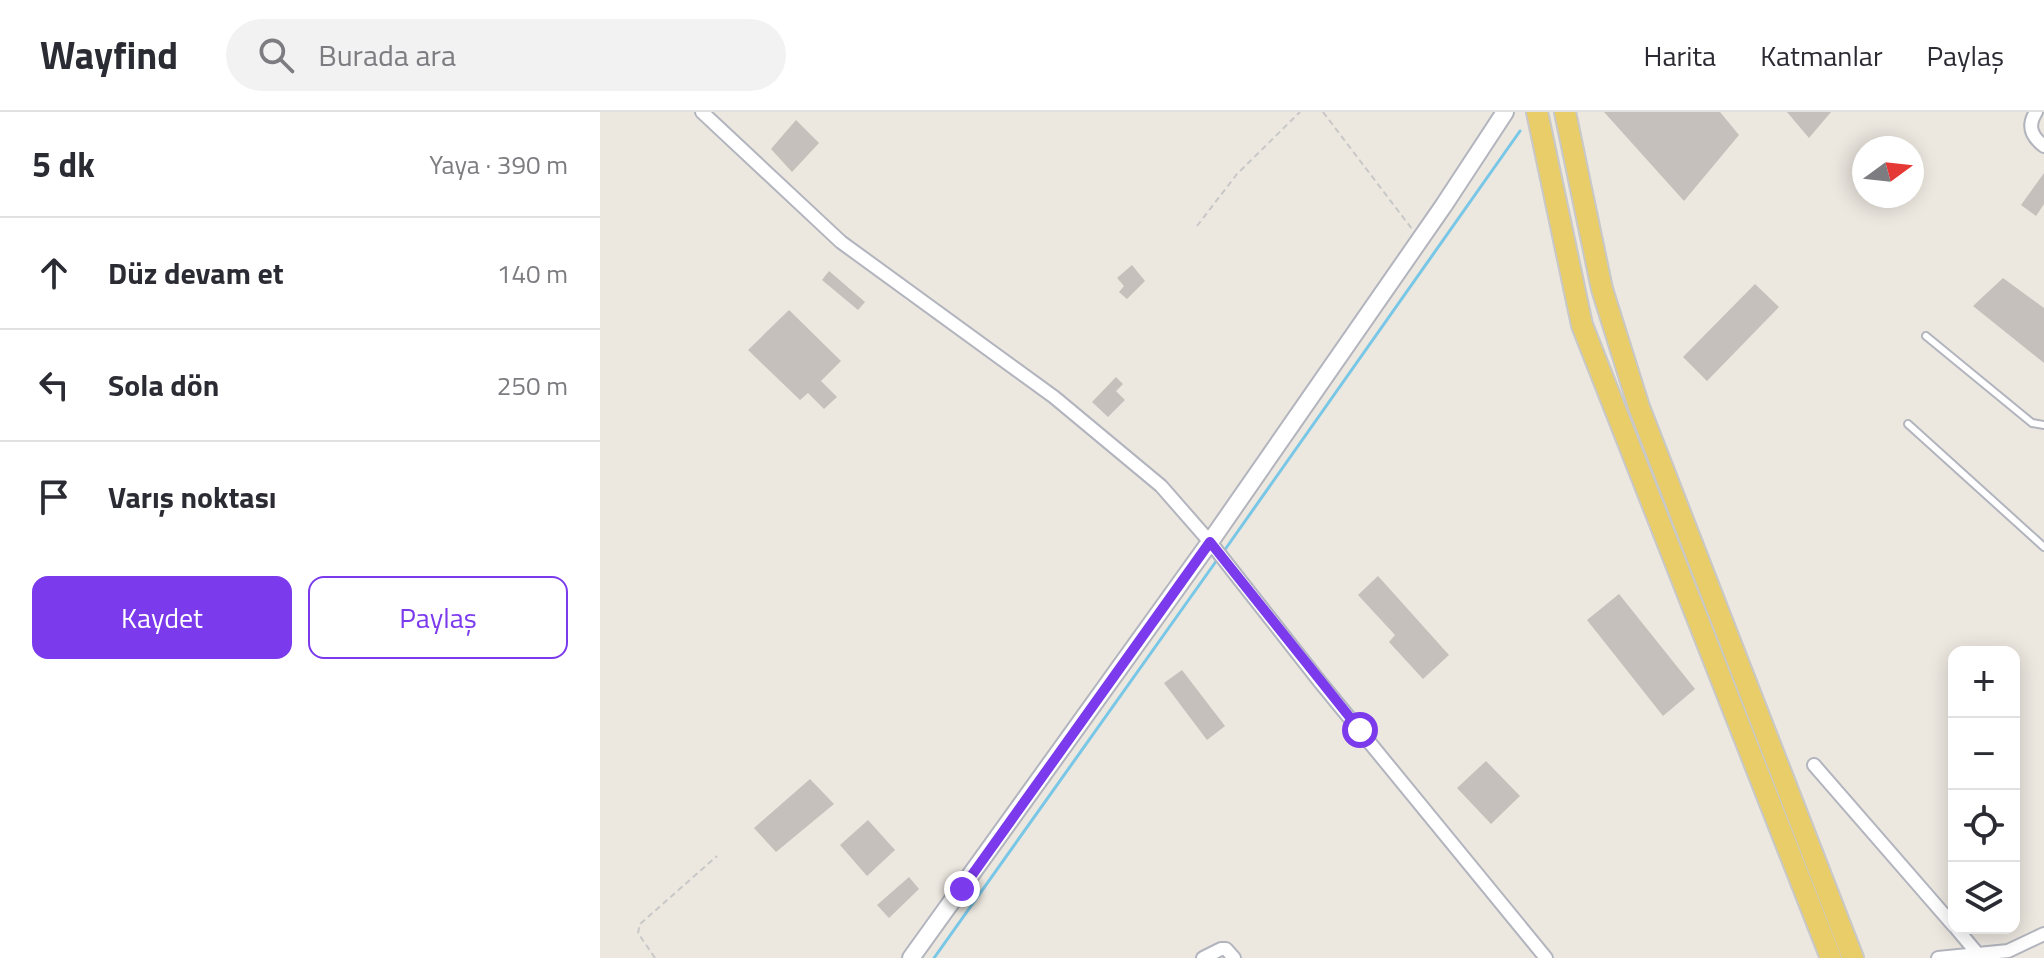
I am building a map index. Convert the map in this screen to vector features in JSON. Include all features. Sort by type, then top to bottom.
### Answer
[{"type":"main road","points":[[1537,112],[1582,325],[1831,958]]},
{"type":"main road","points":[[1565,112],[1602,289],[1639,407],[1853,958]]},
{"type":"street","points":[[702,112],[841,242],[1054,397],[1149,476],[1210,542],[1546,958]]},
{"type":"street","points":[[911,958],[1210,542],[1505,112]]},
{"type":"street","points":[[2036,112],[2030,122],[2031,130],[2044,146]]},
{"type":"street","points":[[1814,765],[1948,919]]},
{"type":"street","points":[[1961,934],[1977,953]]},
{"type":"street","points":[[1938,958],[2008,951],[2044,934]]},
{"type":"street","points":[[1203,958],[1221,949],[1226,949],[1234,958]]},
{"type":"lane","points":[[1926,336],[2032,423],[2044,425]]},
{"type":"lane","points":[[1908,424],[2044,547]]},
{"type":"path","points":[[1197,226],[1237,174],[1300,112]]},
{"type":"path","points":[[1323,112],[1420,240]]},
{"type":"path","points":[[655,958],[638,933],[640,924],[717,856]]},
{"type":"building","points":[[1604,112],[1720,112],[1739,135],[1684,201]]},
{"type":"building","points":[[1787,112],[1831,112],[1809,138]]},
{"type":"building","points":[[796,120],[819,143],[792,172],[771,149]]},
{"type":"building","points":[[2044,173],[2044,204],[2036,216],[2021,205]]},
{"type":"building","points":[[1132,265],[1145,281],[1127,299],[1119,292],[1124,286],[1117,278]]},
{"type":"building","points":[[829,271],[865,302],[858,310],[822,280]]},
{"type":"building","points":[[2003,278],[2044,308],[2044,363],[1973,306]]},
{"type":"building","points":[[1755,284],[1779,307],[1707,381],[1683,357]]},
{"type":"building","points":[[789,310],[841,361],[821,381],[837,397],[824,409],[808,393],[800,400],[748,350]]},
{"type":"building","points":[[1116,377],[1123,384],[1116,391],[1125,400],[1108,417],[1092,402]]},
{"type":"building","points":[[1378,576],[1449,655],[1423,679],[1389,642],[1395,635],[1358,595]]},
{"type":"building","points":[[1619,594],[1695,689],[1663,716],[1587,620]]},
{"type":"building","points":[[1182,670],[1225,726],[1207,740],[1164,683]]},
{"type":"building","points":[[1486,761],[1520,796],[1491,824],[1457,788]]},
{"type":"building","points":[[810,779],[834,804],[776,852],[754,828]]},
{"type":"building","points":[[868,820],[895,850],[867,876],[840,845]]},
{"type":"building","points":[[909,877],[919,889],[889,918],[877,905]]},
{"type":"waterway","points":[[1224,551],[1520,131]]},
{"type":"waterway","points":[[934,958],[1217,560]]},
{"type":"route","points":[[962,889],[1210,542],[1360,730]]}]
